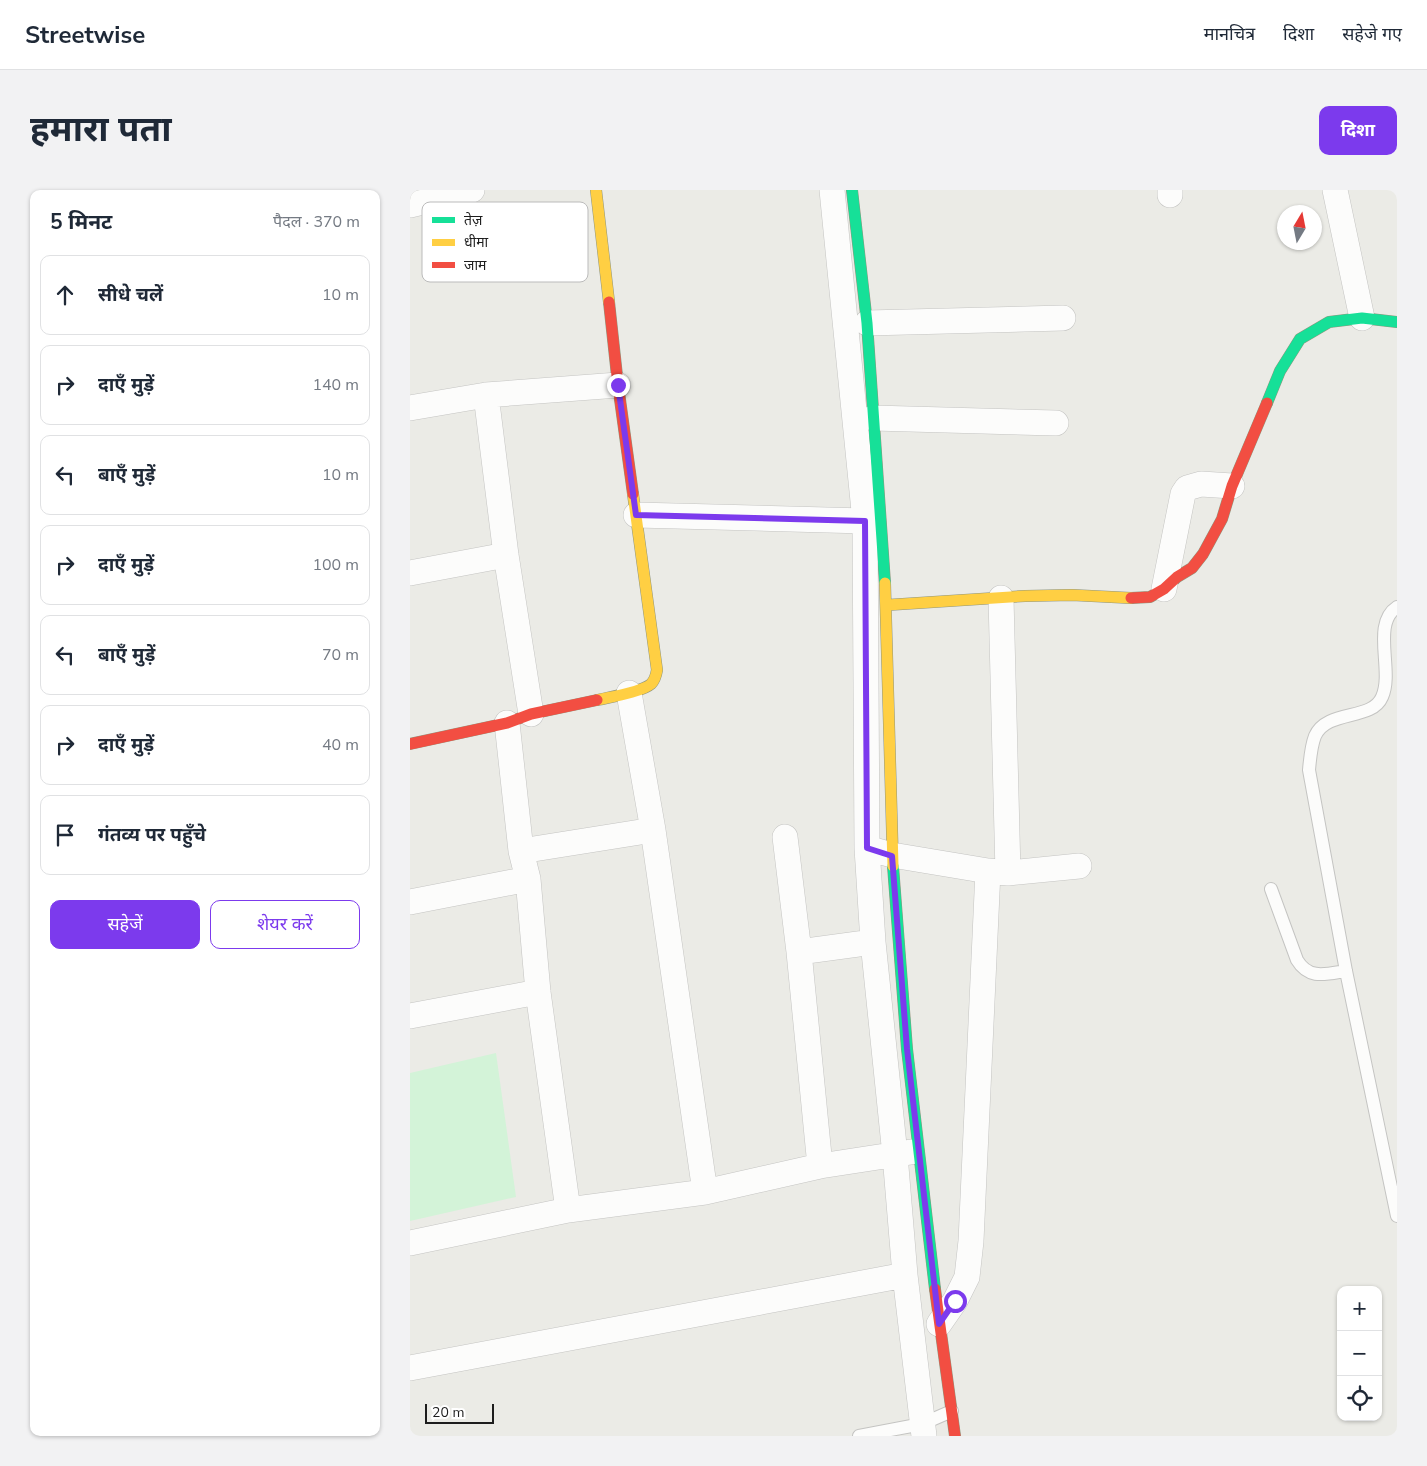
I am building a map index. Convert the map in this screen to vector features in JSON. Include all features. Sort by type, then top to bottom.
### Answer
[{"type":"street","points":[[422,202],[472,190]]},
{"type":"street","points":[[410,744],[507,723],[531,714],[629,693],[649,686],[655,679],[657,670],[618,385],[596,190]]},
{"type":"street","points":[[832,190],[865,521],[867,848],[873,942],[907,1152],[939,1324],[955,1436]]},
{"type":"street","points":[[852,190],[867,324],[887,605],[892,856],[907,1049],[905,1276],[923,1430]]},
{"type":"street","points":[[1336,190],[1362,318]]},
{"type":"street","points":[[867,324],[1062,318]]},
{"type":"street","points":[[887,605],[1072,595],[1128,598],[1150,597],[1192,568],[1203,554],[1222,519],[1232,486],[1280,370],[1300,339],[1329,322],[1362,318],[1397,322]]},
{"type":"street","points":[[410,408],[486,395],[618,385]]},
{"type":"street","points":[[486,395],[506,555],[531,714]]},
{"type":"street","points":[[873,418],[1056,423]]},
{"type":"street","points":[[1164,589],[1184,494],[1187,488],[1201,484],[1232,486]]},
{"type":"street","points":[[636,515],[865,521]]},
{"type":"street","points":[[410,573],[506,555]]},
{"type":"street","points":[[939,1324],[955,1301],[967,1277],[971,1240],[998,872],[1001,598]]},
{"type":"street","points":[[629,693],[653,830],[705,1192]]},
{"type":"street","points":[[507,723],[521,850],[528,879],[538,992],[568,1210]]},
{"type":"street","points":[[521,850],[653,830]]},
{"type":"street","points":[[785,837],[799,952],[820,1166]]},
{"type":"street","points":[[867,848],[892,856],[998,872],[1079,866]]},
{"type":"street","points":[[410,902],[528,879]]},
{"type":"street","points":[[799,952],[873,942]]},
{"type":"street","points":[[410,1016],[538,992]]},
{"type":"street","points":[[410,1243],[568,1210],[705,1192],[820,1166],[907,1152]]},
{"type":"street","points":[[410,1368],[905,1276]]},
{"type":"lane","points":[[1397,606],[1392,610],[1386,621],[1387,684],[1382,700],[1370,709],[1337,718],[1321,726],[1315,736],[1309,770],[1346,971],[1397,1216]]},
{"type":"lane","points":[[1271,889],[1297,960],[1302,968],[1307,972],[1319,974],[1346,971]]},
{"type":"lane","points":[[859,1436],[923,1430],[952,1411]]},
{"type":"green space","points":[[496,1053],[516,1197],[410,1221],[410,1073]]},
{"type":"traffic: fast","points":[[852,190],[867,323],[885,583]]},
{"type":"traffic: fast","points":[[1267,403],[1280,371],[1300,339],[1329,322],[1362,318],[1397,322]]},
{"type":"traffic: fast","points":[[893,866],[907,1049],[935,1289]]},
{"type":"traffic: slow","points":[[596,190],[609,302]]},
{"type":"traffic: slow","points":[[597,700],[647,687],[656,676],[657,670],[633,494]]},
{"type":"traffic: slow","points":[[885,583],[893,866]]},
{"type":"traffic: slow","points":[[887,605],[1025,596],[1072,595],[1131,598]]},
{"type":"traffic: jam","points":[[609,302],[633,494]]},
{"type":"traffic: jam","points":[[1131,598],[1150,597],[1164,589],[1177,577],[1192,568],[1203,554],[1222,519],[1232,486],[1267,403]]},
{"type":"traffic: jam","points":[[410,744],[507,723],[531,714],[597,700]]},
{"type":"traffic: jam","points":[[935,1289],[955,1436]]},
{"type":"route","points":[[618,385],[636,515],[865,521],[867,848],[892,856],[907,1049],[939,1324],[955,1301]]}]
